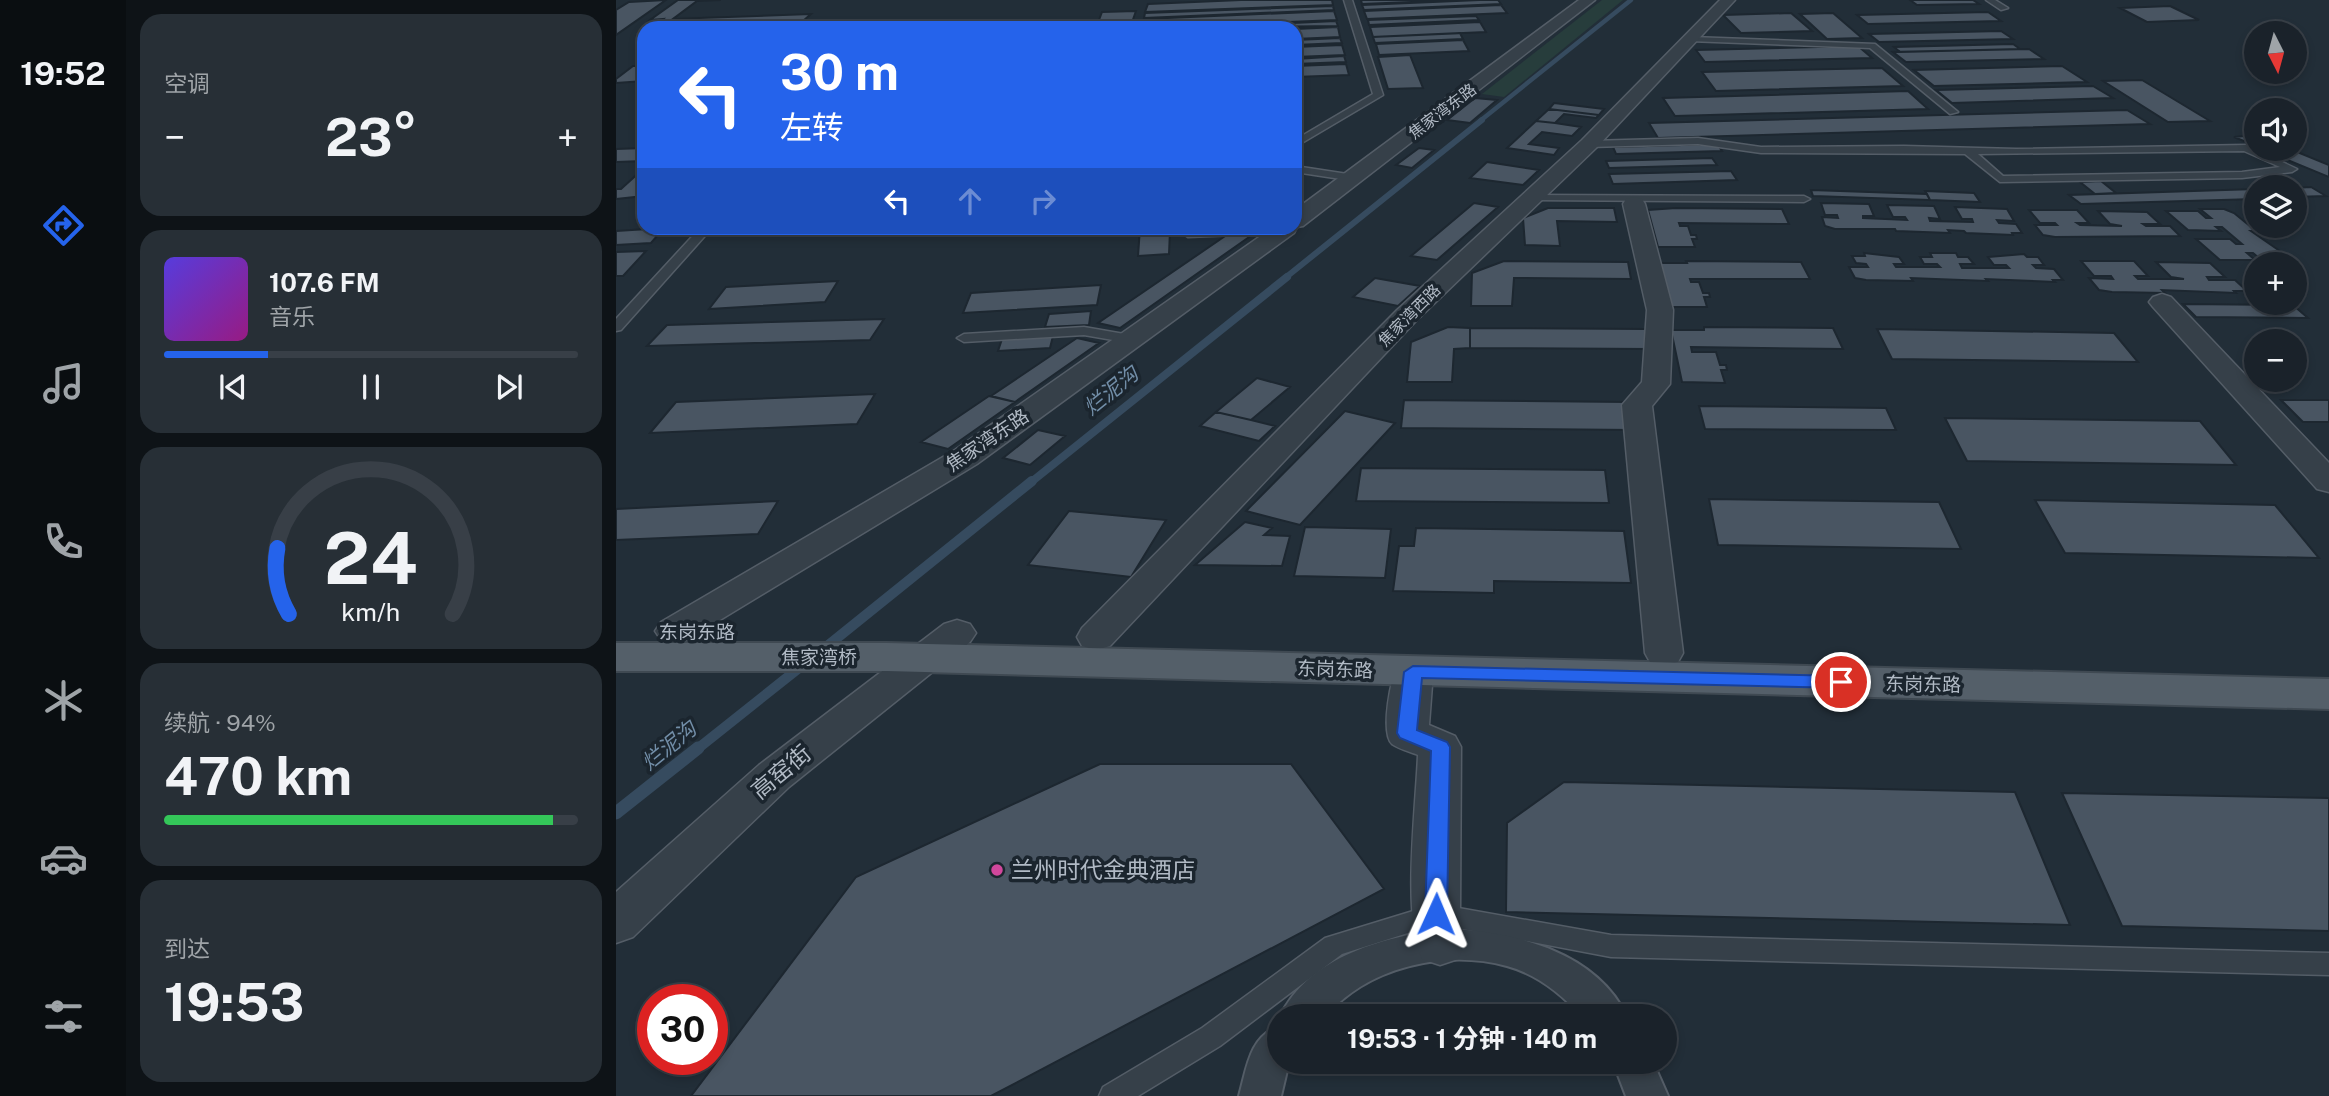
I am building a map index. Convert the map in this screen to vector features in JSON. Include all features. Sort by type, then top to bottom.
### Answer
[{"type":"main road","name":"东岗东路","points":[[616,633],[674,631],[765,644]]},
{"type":"main road","name":"东岗东路","points":[[957,633],[2329,668]]},
{"type":"main road","name":"东岗东路","points":[[616,657],[765,644]]},
{"type":"main road","name":"焦家湾桥","points":[[765,644],[903,650]]},
{"type":"main road","name":"东岗东路","points":[[903,650],[1413,672],[2329,694]]},
{"type":"street","name":"焦家湾东路","points":[[1302,215],[1588,0]]},
{"type":"street","name":"焦家湾西路","points":[[1096,636],[1406,316],[1589,144],[1728,0]]},
{"type":"street","points":[[1634,204],[1660,310],[1656,384],[1637,405],[1664,653]]},
{"type":"street","name":"焦家湾东路","points":[[674,631],[966,457],[1274,235]]},
{"type":"street","points":[[2162,302],[2329,482]]},
{"type":"street","name":"高窑街","points":[[616,922],[774,776],[903,650],[957,633]]},
{"type":"street","points":[[1413,672],[1407,733],[1440,747],[1438,929]]},
{"type":"street","points":[[1310,1004],[1314,998],[1373,959],[1438,929],[1508,950],[1571,980],[1594,1004]]},
{"type":"street","points":[[1260,1096],[1267,1070]]},
{"type":"street","points":[[1638,1074],[1647,1096]]},
{"type":"lane","points":[[1302,140],[1378,95],[1348,0]]},
{"type":"lane","points":[[1990,0],[2004,8]]},
{"type":"lane","points":[[1692,39],[1872,46],[1953,112]]},
{"type":"lane","points":[[1589,144],[1698,141],[1760,150],[2145,151],[2246,148],[2292,169],[2242,175],[2000,179],[1968,151]]},
{"type":"lane","points":[[1302,170],[1354,178]]},
{"type":"lane","points":[[1533,197],[1804,199]]},
{"type":"lane","points":[[616,327],[700,235]]},
{"type":"lane","points":[[964,338],[1084,331],[1130,339]]},
{"type":"lane","points":[[1113,1096],[1211,1037],[1334,946],[1438,929],[1611,946],[2329,964]]},
{"type":"green space","points":[[1602,0],[1623,0],[1504,97],[1482,94]]},
{"type":"building","points":[[666,0],[616,35],[616,10],[629,2]]},
{"type":"building","points":[[678,0],[721,0],[697,1],[673,19],[811,14],[803,21],[650,20]]},
{"type":"building","points":[[1332,0],[1333,5],[1145,12],[1148,4]]},
{"type":"building","points":[[1361,0],[1461,0],[1362,4]]},
{"type":"building","points":[[1498,0],[1501,4],[1364,10],[1362,5]]},
{"type":"building","points":[[1910,0],[1973,0],[1979,4],[1917,5]]},
{"type":"building","points":[[1501,5],[1507,13],[1367,19],[1364,11]]},
{"type":"building","points":[[1333,6],[1334,10],[1144,18],[1145,13]]},
{"type":"building","points":[[2170,6],[2199,20],[2147,22],[2120,8]]},
{"type":"building","points":[[1136,11],[1132,21],[1099,21],[1102,12]]},
{"type":"building","points":[[1334,11],[1337,20],[1143,21]]},
{"type":"building","points":[[1988,12],[2001,21],[1868,24],[1857,15]]},
{"type":"building","points":[[1791,13],[1812,31],[1741,33],[1723,15]]},
{"type":"building","points":[[1833,13],[1862,38],[1827,39],[1800,14]]},
{"type":"building","points":[[1476,16],[1479,20],[1369,25],[1368,20]]},
{"type":"building","points":[[1336,21],[1338,26],[1302,26],[1302,23]]},
{"type":"building","points":[[1480,22],[1486,32],[1373,37],[1370,27]]},
{"type":"building","points":[[1338,27],[1340,37],[1302,39],[1302,29]]},
{"type":"building","points":[[2001,31],[2013,39],[1879,42],[1869,34]]},
{"type":"building","points":[[1460,33],[1463,39],[1375,43],[1373,37]]},
{"type":"building","points":[[1340,38],[1342,43],[1302,45],[1302,40]]},
{"type":"building","points":[[1463,40],[1469,51],[1379,55],[1376,44]]},
{"type":"building","points":[[2013,44],[2020,49],[1900,52],[1894,47]]},
{"type":"building","points":[[1342,45],[1345,55],[1302,57],[1302,47]]},
{"type":"building","points":[[1858,46],[1872,58],[1705,62],[1696,50]]},
{"type":"building","points":[[2029,49],[2044,59],[1906,62],[1893,52]]},
{"type":"building","points":[[1410,55],[1423,88],[1388,89],[1378,57]]},
{"type":"building","points":[[1344,56],[1346,62],[1302,64],[1302,59]]},
{"type":"building","points":[[1346,64],[1349,75],[1302,77],[1302,66]]},
{"type":"building","points":[[633,66],[637,66],[637,82],[616,83],[616,79]]},
{"type":"building","points":[[2062,66],[2087,82],[1934,86],[1914,70]]},
{"type":"building","points":[[1882,68],[1903,86],[1716,91],[1702,72]]},
{"type":"building","points":[[2142,80],[2210,121],[2168,122],[2103,81]]},
{"type":"building","points":[[2093,86],[2113,98],[1952,103],[1936,90]]},
{"type":"building","points":[[1908,91],[1928,109],[1675,116],[1663,98]]},
{"type":"building","points":[[1475,98],[1497,100],[1470,123],[1447,120]]},
{"type":"building","points":[[1554,103],[1604,109],[1599,115],[1549,109]]},
{"type":"building","points":[[1549,109],[1599,115],[1596,118],[1564,114],[1555,123],[1536,121]]},
{"type":"building","points":[[2127,110],[2150,124],[1658,138],[1649,123]]},
{"type":"building","points":[[1536,121],[1581,127],[1572,136],[1542,132],[1529,144],[1559,148],[1554,155],[1507,148]]},
{"type":"building","points":[[1717,144],[1722,151],[1616,154],[1613,147]]},
{"type":"building","points":[[637,148],[637,161],[616,162],[616,149]]},
{"type":"building","points":[[1419,148],[1434,150],[1412,168],[1396,165]]},
{"type":"building","points":[[2307,156],[2329,165],[2329,177],[2290,161],[2307,161]]},
{"type":"building","points":[[1712,158],[1717,165],[1609,168],[1606,161]]},
{"type":"building","points":[[1487,162],[1539,170],[1523,185],[1470,178]]},
{"type":"building","points":[[1731,171],[1737,180],[1613,184],[1609,174]]},
{"type":"building","points":[[637,174],[637,197],[616,199],[616,189],[621,189]]},
{"type":"building","points":[[2101,181],[2116,193],[2095,194],[2080,182]]},
{"type":"building","points":[[2307,187],[2311,187],[2326,196],[2307,197]]},
{"type":"building","points":[[2244,189],[2244,199],[2081,204],[2069,195]]},
{"type":"building","points":[[1811,190],[1927,194],[1930,200],[1813,196]]},
{"type":"building","points":[[1925,191],[1974,193],[1980,202],[1930,200]]},
{"type":"building","points":[[1474,203],[1498,207],[1437,260],[1411,256]]},
{"type":"building","points":[[1821,203],[1869,204],[1874,216],[1863,218],[1907,220],[1905,217],[1893,217],[1887,205],[1934,206],[1940,219],[1929,218],[1930,221],[1973,222],[1972,219],[1962,219],[1955,207],[2007,209],[2014,221],[1997,220],[1999,223],[2016,224],[2022,233],[2012,233],[2013,235],[1948,230],[1950,233],[1835,229],[1825,226],[1822,217],[1838,218],[1837,215],[1825,215]]},
{"type":"building","points":[[1548,208],[1614,208],[1617,222],[1557,221],[1560,246],[1525,245],[1523,218]]},
{"type":"building","points":[[1782,209],[1789,224],[1679,223],[1680,226],[1688,226],[1691,235],[1696,235],[1697,239],[1692,239],[1695,247],[1658,247],[1648,210]]},
{"type":"building","points":[[2200,209],[2224,209],[2234,213],[2244,221],[2244,238],[2261,238],[2281,252],[2244,252],[2244,260],[2220,260],[2196,239],[2230,239],[2236,244],[2242,244],[2222,227],[2216,227],[2221,231],[2188,230],[2166,211],[2198,211],[2206,218],[2211,218]]},
{"type":"building","points":[[2029,210],[2077,210],[2089,223],[2077,223],[2080,225],[2122,226],[2110,224],[2098,211],[2147,212],[2160,224],[2143,224],[2170,226],[2180,236],[2043,235],[2035,225],[2057,225],[2040,223]]},
{"type":"building","points":[[637,230],[637,235],[658,235],[651,243],[616,245],[616,231]]},
{"type":"building","points":[[1140,235],[1170,235],[1169,254],[1138,256]]},
{"type":"building","points":[[1227,235],[1252,235],[1120,328],[1098,323]]},
{"type":"building","points":[[646,251],[623,276],[616,276],[616,252]]},
{"type":"building","points":[[1864,253],[1899,257],[1904,264],[1894,264],[1896,267],[1940,267],[1937,264],[1924,264],[1920,257],[1932,257],[1930,253],[1956,253],[1958,257],[1968,257],[1974,264],[1960,264],[1962,268],[2009,268],[2006,265],[1994,265],[1988,257],[2024,254],[2027,257],[2038,257],[2044,265],[2033,265],[2036,268],[2054,269],[2063,280],[2053,280],[2055,282],[1911,278],[1913,281],[1855,278],[1849,267],[1868,267],[1866,264],[1856,263],[1852,256],[1865,256]]},
{"type":"building","points":[[1504,261],[1628,262],[1631,279],[1514,278],[1512,306],[1471,306],[1472,273]]},
{"type":"building","points":[[1686,261],[1801,262],[1810,279],[1690,279],[1691,282],[1699,282],[1703,293],[1709,293],[1710,297],[1704,297],[1707,307],[1667,307],[1655,263],[1687,263]]},
{"type":"building","points":[[2081,261],[2134,261],[2148,276],[2135,276],[2138,279],[2184,279],[2171,277],[2156,262],[2210,263],[2225,277],[2207,277],[2209,280],[2235,280],[2244,291],[2112,292],[2099,290],[2089,278],[2113,279],[2111,276],[2094,276]]},
{"type":"building","points":[[1375,278],[1420,286],[1398,306],[1353,297]]},
{"type":"building","points":[[838,281],[825,302],[709,309],[726,287]]},
{"type":"building","points":[[1101,285],[1097,305],[963,313],[971,293]]},
{"type":"building","points":[[2183,304],[2244,305],[2244,315],[2305,315],[2308,318],[2196,317]]},
{"type":"building","points":[[1091,311],[1089,325],[1045,327],[1049,314]]},
{"type":"building","points":[[884,319],[870,340],[647,346],[667,325]]},
{"type":"building","points":[[1448,327],[1470,328],[1470,348],[1454,349],[1452,382],[1407,382],[1411,342]]},
{"type":"building","points":[[1704,327],[1833,328],[1843,349],[1691,347],[1692,352],[1716,352],[1720,365],[1726,365],[1727,370],[1721,370],[1725,383],[1682,382],[1671,330],[1704,330]]},
{"type":"building","points":[[1470,328],[1646,329],[1650,349],[1470,348]]},
{"type":"building","points":[[1877,329],[2114,333],[2138,362],[1892,359]]},
{"type":"building","points":[[1053,336],[1050,348],[998,351],[1002,339]]},
{"type":"building","points":[[1077,338],[1099,343],[1015,402],[991,396]]},
{"type":"building","points":[[1257,378],[1290,387],[1251,420],[1216,412]]},
{"type":"building","points":[[875,394],[857,424],[650,433],[676,402]]},
{"type":"building","points":[[989,396],[1015,402],[948,449],[921,442]]},
{"type":"building","points":[[1404,400],[1629,402],[1634,430],[1401,428]]},
{"type":"building","points":[[2281,400],[2329,400],[2329,422],[2303,422]]},
{"type":"building","points":[[1699,406],[1886,408],[1896,430],[1705,429]]},
{"type":"building","points":[[1345,411],[1395,423],[1300,525],[1246,511]]},
{"type":"building","points":[[1216,412],[1275,426],[1259,441],[1200,426]]},
{"type":"building","points":[[1945,418],[2200,421],[2236,465],[1967,461]]},
{"type":"building","points":[[1038,430],[1065,436],[1030,465],[1003,458]]},
{"type":"building","points":[[1361,468],[1605,470],[1609,503],[1356,501]]},
{"type":"building","points":[[1709,499],[1939,502],[1961,549],[1718,545]]},
{"type":"building","points":[[2035,500],[2275,505],[2319,558],[2065,553]]},
{"type":"building","points":[[778,501],[758,534],[616,540],[616,509]]},
{"type":"building","points":[[1069,511],[1166,520],[1131,577],[1028,565]]},
{"type":"building","points":[[1245,522],[1272,528],[1264,535],[1290,536],[1282,566],[1195,565]]},
{"type":"building","points":[[1305,527],[1391,529],[1385,578],[1294,576]]},
{"type":"building","points":[[1416,528],[1624,531],[1631,583],[1494,581],[1494,593],[1393,591],[1399,546],[1414,546]]},
{"type":"building","points":[[1100,764],[1291,764],[1384,889],[991,1096],[691,1096],[707,1075],[728,1075],[728,1047],[856,877]]},
{"type":"building","points":[[1564,782],[2015,792],[2070,925],[1506,912],[1507,823]]},
{"type":"building","points":[[2062,793],[2329,798],[2329,931],[2122,926]]},
{"type":"waterway","name":"烂泥沟","points":[[1480,121],[1631,0]]},
{"type":"waterway","name":"烂泥沟","points":[[1285,278],[1482,120]]},
{"type":"waterway","name":"烂泥沟","points":[[1030,483],[1287,277]]},
{"type":"waterway","name":"烂泥沟","points":[[821,651],[1032,481]]},
{"type":"waterway","name":"烂泥沟","points":[[696,750],[804,664]]},
{"type":"waterway","name":"烂泥沟","points":[[616,813],[698,748]]},
{"type":"place","name":"兰州时代金典酒店","points":[[997,870]]},
{"type":"route","points":[[1436,914],[1440,747],[1407,733],[1413,672],[1841,682]]}]
